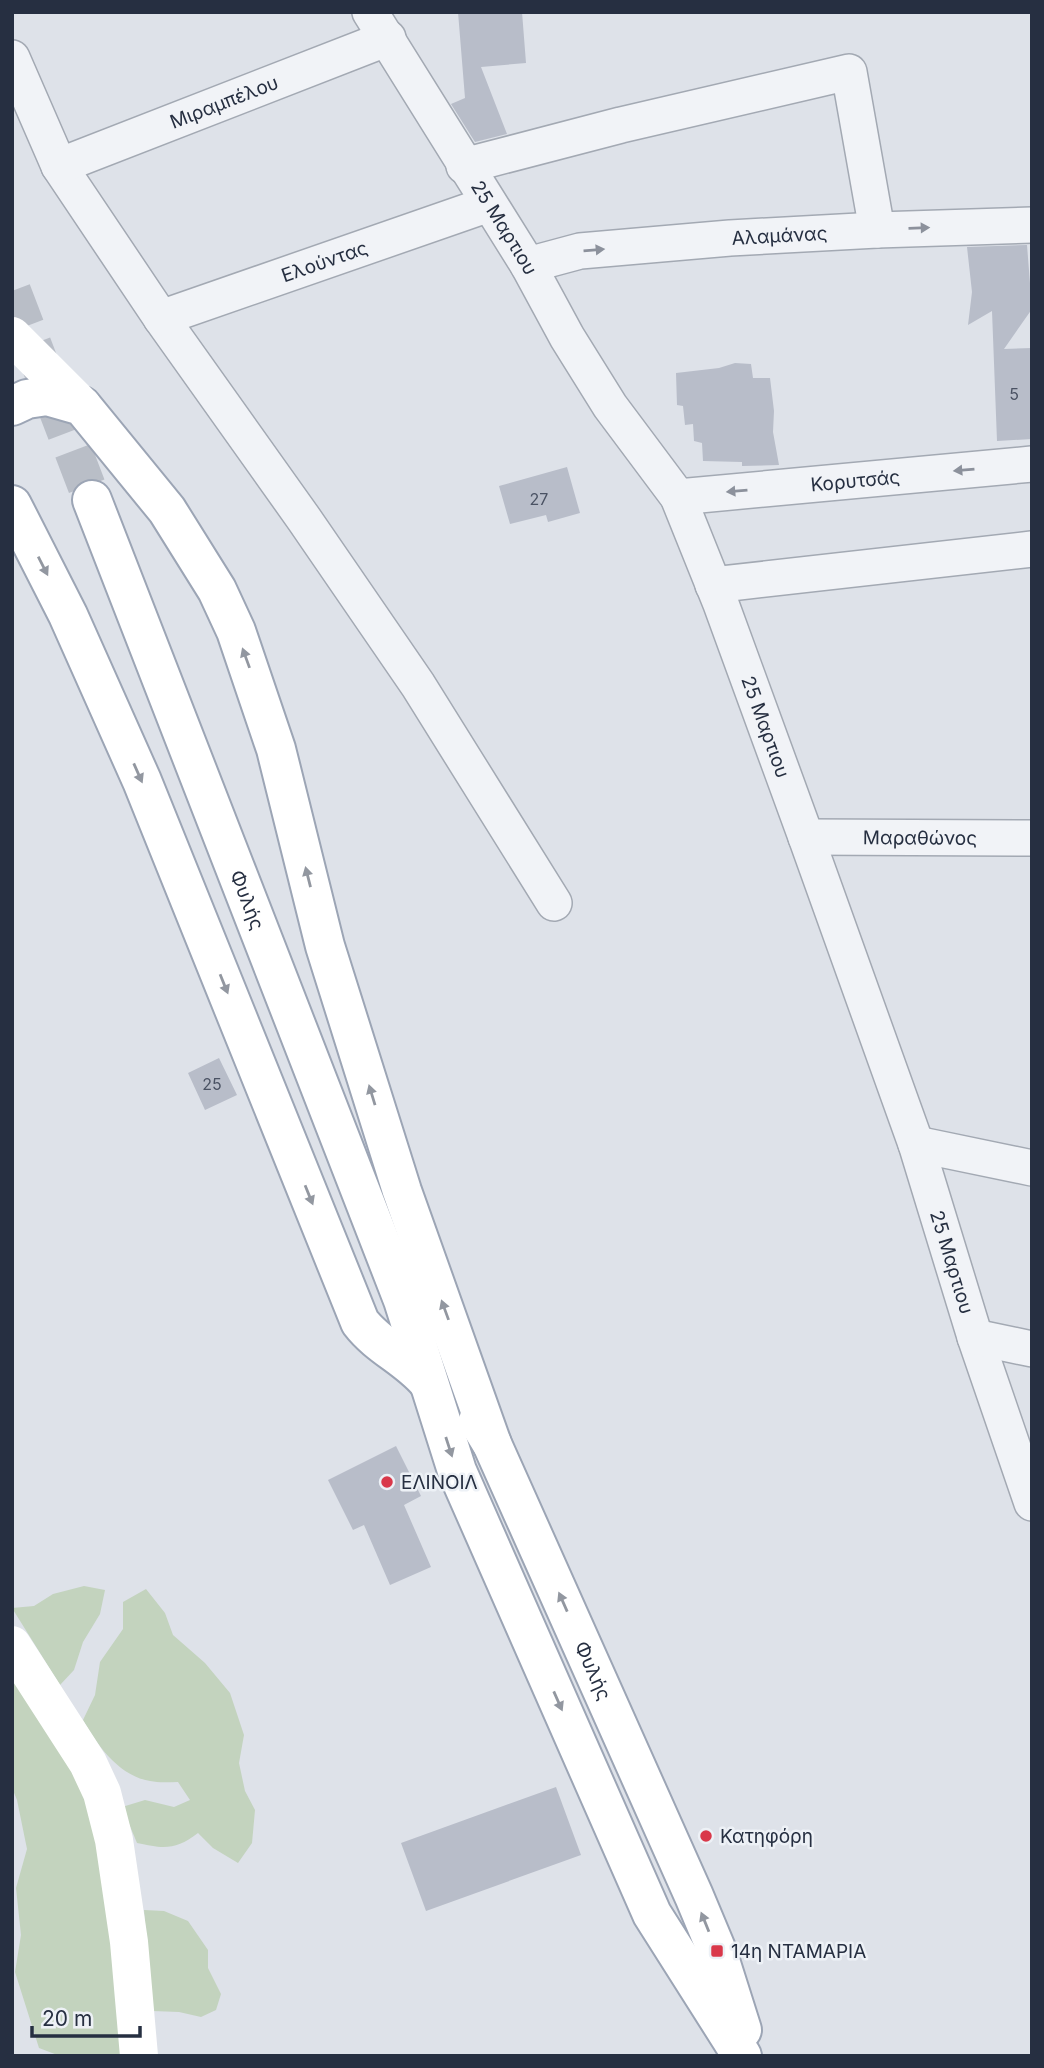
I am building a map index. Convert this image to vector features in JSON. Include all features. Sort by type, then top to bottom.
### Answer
[{"type":"main road","points":[[12,336],[82,407],[167,510],[216,590],[236,631],[276,749],[325,946],[402,1191],[492,1444]]},
{"type":"main road","points":[[12,406],[27,399],[47,396],[82,407]]},
{"type":"main road","name":"Φυλής","points":[[92,500],[403,1300],[457,1471],[652,1914],[742,2056]]},
{"type":"main road","points":[[12,505],[68,615],[142,781],[360,1322],[371,1336],[410,1364],[428,1382]]},
{"type":"main road","name":"Φυλής","points":[[403,1300],[492,1444],[694,1896],[717,1951],[751,2056]]},
{"type":"main road","points":[[12,1645],[88,1763],[102,1793],[114,1840],[129,1942],[139,2056]]},
{"type":"street","name":"Μιραμπέλου","points":[[59,166],[379,25]]},
{"type":"street","name":"25 Μαρτιου","points":[[379,25],[464,166],[528,265],[567,337],[610,406],[678,497],[806,837],[916,1144],[975,1337],[1031,1499]]},
{"type":"street","points":[[12,58],[59,166],[161,318],[297,508],[418,685],[555,903]]},
{"type":"street","points":[[464,166],[621,125],[849,72],[877,230]]},
{"type":"street","name":"Ελούντας","points":[[161,318],[489,204]]},
{"type":"street","name":"Αλαμάνας","points":[[528,265],[580,251],[877,230],[1032,225]]},
{"type":"street","name":"Κορυτσάς","points":[[678,497],[1032,464]]},
{"type":"street","points":[[713,585],[1032,549]]},
{"type":"street","name":"Μαραθώνος","points":[[806,837],[1032,838]]},
{"type":"street","points":[[916,1144],[1032,1168]]},
{"type":"street","points":[[975,1337],[1032,1349]]},
{"type":"green space","points":[[84,1586],[105,1590],[100,1614],[83,1642],[74,1670],[60,1685],[12,1608],[34,1606],[53,1594]]},
{"type":"green space","points":[[146,1589],[165,1613],[173,1635],[205,1663],[230,1693],[244,1735],[239,1763],[245,1791],[255,1810],[252,1843],[238,1863],[213,1848],[198,1833],[183,1843],[169,1847],[137,1843],[122,1807],[145,1800],[174,1807],[190,1800],[178,1782],[150,1781],[128,1773],[102,1749],[83,1720],[95,1695],[100,1662],[123,1629],[123,1602]]},
{"type":"green space","points":[[12,1668],[94,1811],[125,2056],[60,2056],[39,2048],[15,1972],[21,1935],[16,1888],[27,1849],[12,1788]]},
{"type":"green space","points":[[144,1910],[164,1911],[188,1921],[208,1950],[208,1968],[221,1994],[216,2010],[201,2017],[179,2012],[152,2011]]},
{"type":"building","points":[[458,12],[522,12],[526,63],[481,67],[507,134],[475,142],[451,104],[465,98]]},
{"type":"building","points":[[1027,245],[1032,309],[1004,349],[1032,348],[1032,439],[997,441],[992,311],[968,325],[972,292],[967,247]]},
{"type":"building","points":[[735,363],[751,364],[753,378],[770,378],[774,411],[773,432],[779,465],[742,466],[742,462],[703,461],[702,443],[694,441],[693,424],[685,425],[683,406],[677,405],[676,373],[719,368]]},
{"type":"building","points":[[567,467],[580,513],[548,522],[546,515],[510,524],[499,486]]},
{"type":"building","points":[[219,1058],[237,1095],[205,1110],[188,1073]]},
{"type":"building","points":[[396,1446],[421,1496],[404,1505],[431,1567],[390,1585],[364,1525],[353,1530],[328,1480]]},
{"type":"building","points":[[556,1787],[581,1855],[426,1911],[401,1843]]},
{"type":"tunnel","points":[[12,291],[92,500]]},
{"type":"place","name":"ΕΛΙΝΟΙΛ","points":[[387,1482]]},
{"type":"place","name":"Κατηφόρη","points":[[706,1836]]},
{"type":"place","name":"14η ΝΤΑΜΑΡΙΑ","points":[[717,1951]]}]
